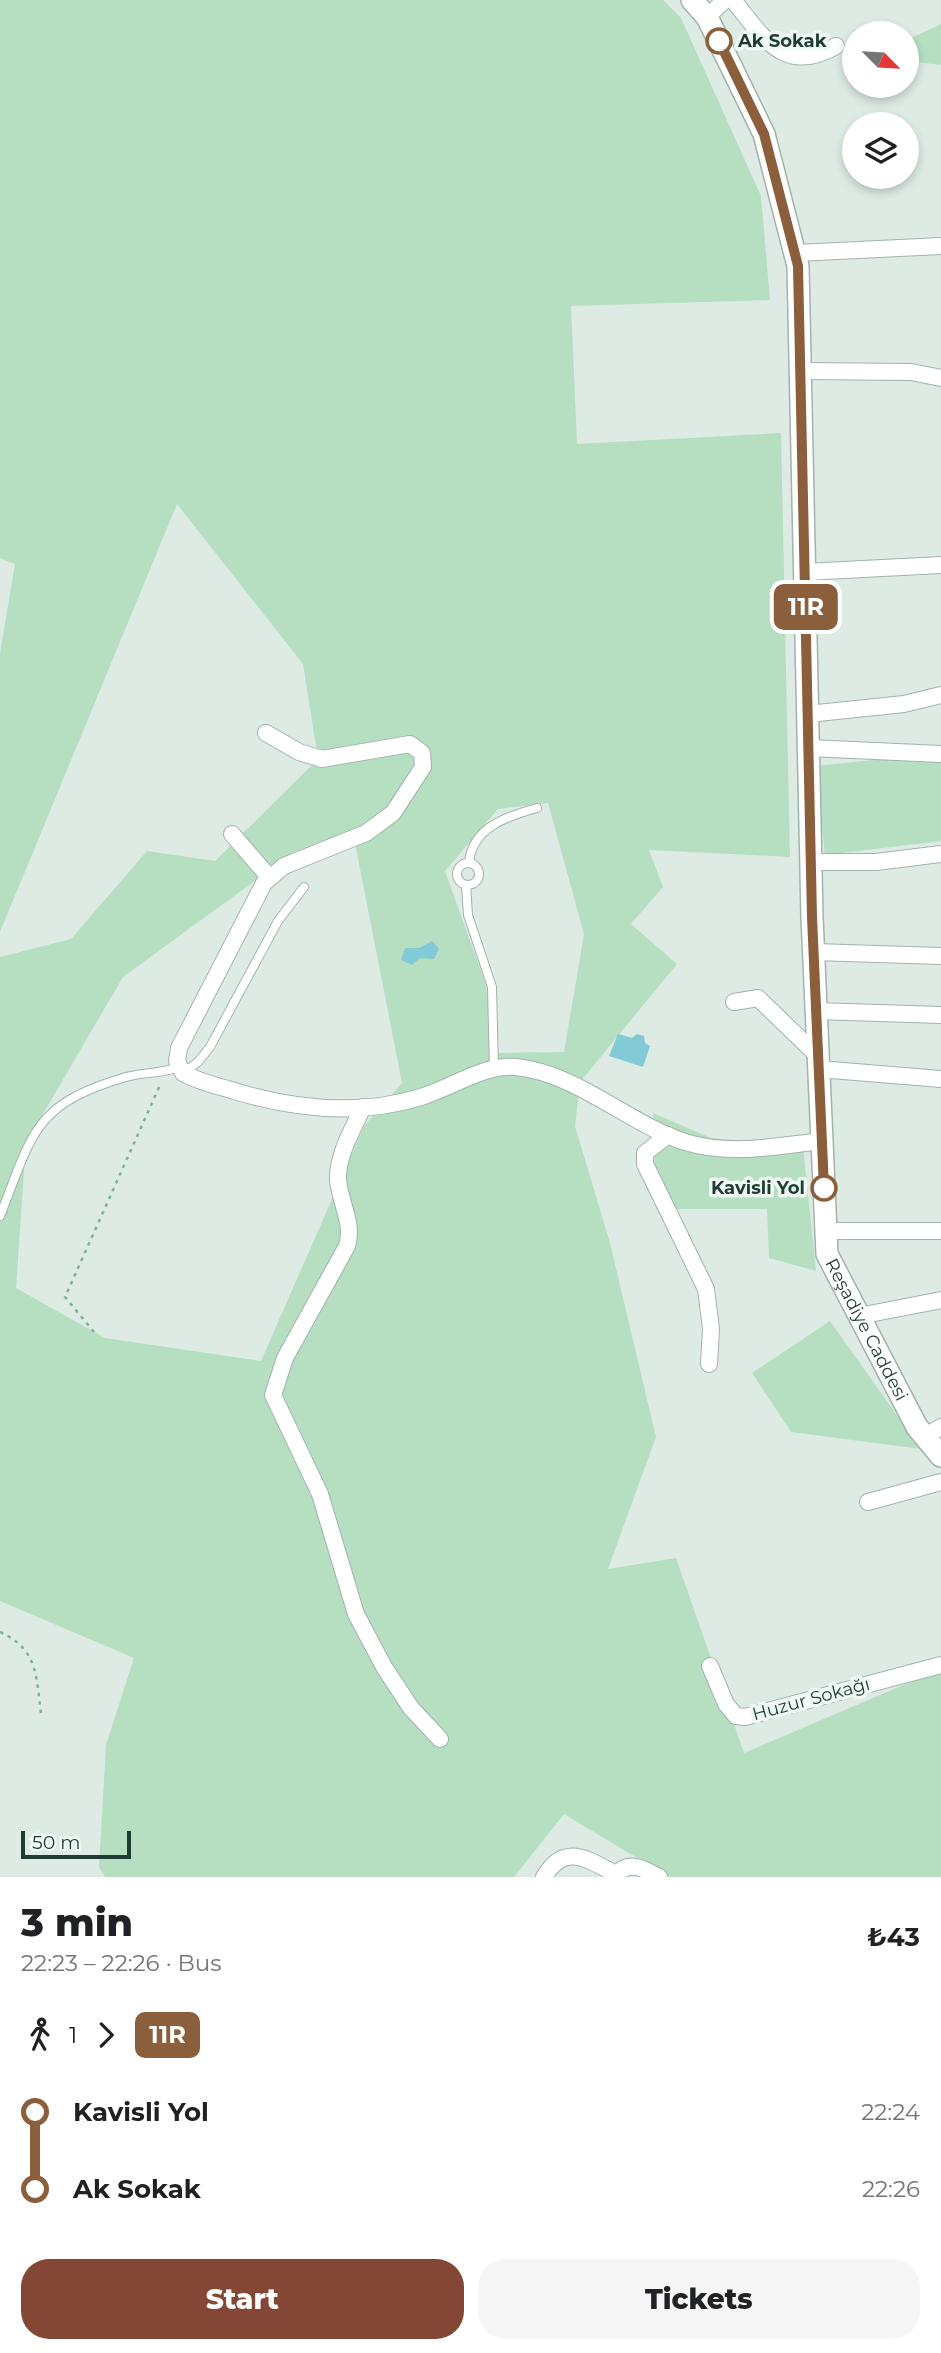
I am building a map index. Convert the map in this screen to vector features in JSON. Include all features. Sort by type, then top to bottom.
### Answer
[{"type":"street","name":"Reşadiye Caddesi","points":[[692,0],[707,17],[764,134],[796,253],[811,862],[827,1254],[859,1316],[933,1432],[941,1456]]},
{"type":"street","points":[[707,17],[725,0]]},
{"type":"street","points":[[733,0],[765,39],[784,54],[804,59],[820,56],[836,46]]},
{"type":"street","points":[[796,253],[941,246]]},
{"type":"street","points":[[801,371],[911,372],[941,378]]},
{"type":"street","points":[[805,572],[941,565]]},
{"type":"street","points":[[808,714],[882,707],[941,695]]},
{"type":"street","points":[[266,733],[299,752],[322,759],[410,744],[422,753],[423,767],[393,813],[366,833],[311,853],[269,877],[257,891],[179,1048],[175,1071],[273,1103],[316,1109],[363,1107],[420,1097],[494,1070],[528,1069],[583,1090],[668,1135],[698,1146],[734,1150],[822,1141]]},
{"type":"street","points":[[809,748],[941,754]]},
{"type":"street","points":[[232,834],[269,877]]},
{"type":"street","points":[[811,862],[876,862],[941,854]]},
{"type":"street","points":[[814,952],[941,956]]},
{"type":"street","points":[[734,1002],[758,998],[819,1062],[941,1079]]},
{"type":"street","points":[[816,1011],[941,1015]]},
{"type":"street","points":[[363,1107],[339,1166],[340,1192],[351,1236],[348,1246],[285,1358],[273,1395],[320,1494],[356,1614],[384,1667],[411,1708],[440,1740]]},
{"type":"street","points":[[668,1135],[645,1153],[645,1164],[684,1237],[706,1289],[711,1329],[709,1364]]},
{"type":"street","points":[[826,1231],[941,1231]]},
{"type":"street","points":[[859,1316],[941,1300]]},
{"type":"street","points":[[869,1502],[941,1482]]},
{"type":"street","name":"Huzur Sokağı","points":[[710,1666],[726,1704],[736,1716],[745,1717],[941,1665]]},
{"type":"street","points":[[544,1877],[553,1862],[567,1855],[579,1857],[615,1875],[627,1866],[640,1866],[659,1877]]},
{"type":"lane","points":[[469,863],[474,848],[486,829],[507,817],[537,808]]},
{"type":"lane","points":[[469,863],[477,867],[479,876],[474,883],[466,885],[459,881],[456,872],[461,865],[469,863]]},
{"type":"lane","points":[[466,885],[468,915],[492,988],[494,1070]]},
{"type":"lane","points":[[0,1216],[35,1130],[62,1101],[129,1076],[175,1071],[198,1062],[211,1047],[278,921],[304,887]]},
{"type":"path","points":[[94,1332],[65,1297],[175,1071]]},
{"type":"path","points":[[0,1632],[19,1640],[34,1664],[41,1713]]},
{"type":"green space","points":[[0,0],[663,0],[681,18],[761,196],[770,300],[571,306],[577,444],[781,433],[790,857],[649,850],[663,887],[631,924],[677,964],[580,1082],[575,1126],[610,1243],[656,1437],[608,1569],[676,1558],[744,1753],[941,1669],[941,1877],[669,1877],[564,1814],[514,1877],[105,1877],[99,1867],[106,1745],[134,1658],[0,1601],[0,957],[71,939],[147,851],[215,861],[318,759],[303,664],[177,504],[0,932],[0,653],[15,564],[0,558]],"holes":[[[548,803],[584,934],[564,1052],[495,1053],[486,985],[445,871],[498,809]],[[353,833],[402,1083],[364,1126],[261,1361],[105,1338],[16,1288],[26,1143],[123,977],[263,875]]]},
{"type":"green space","points":[[941,24],[941,65],[919,62],[919,34]]},
{"type":"green space","points":[[941,753],[941,841],[825,855],[815,766]]},
{"type":"green space","points":[[653,1113],[711,1138],[803,1146],[816,1271],[769,1258],[767,1209],[656,1209]]},
{"type":"green space","points":[[830,1321],[921,1449],[791,1432],[752,1373]]},
{"type":"water","points":[[432,941],[439,949],[434,959],[420,958],[412,965],[401,960],[405,948],[419,948]]},
{"type":"water","points":[[618,1034],[632,1038],[637,1034],[644,1036],[645,1043],[650,1046],[643,1067],[609,1056]]},
{"type":"bus line","name":"11R","points":[[719,41],[764,134],[798,266],[812,917],[824,1188]]},
{"type":"place","name":"Ak Sokak","points":[[719,41]]},
{"type":"place","name":"Kavisli Yol","points":[[824,1188]]}]
